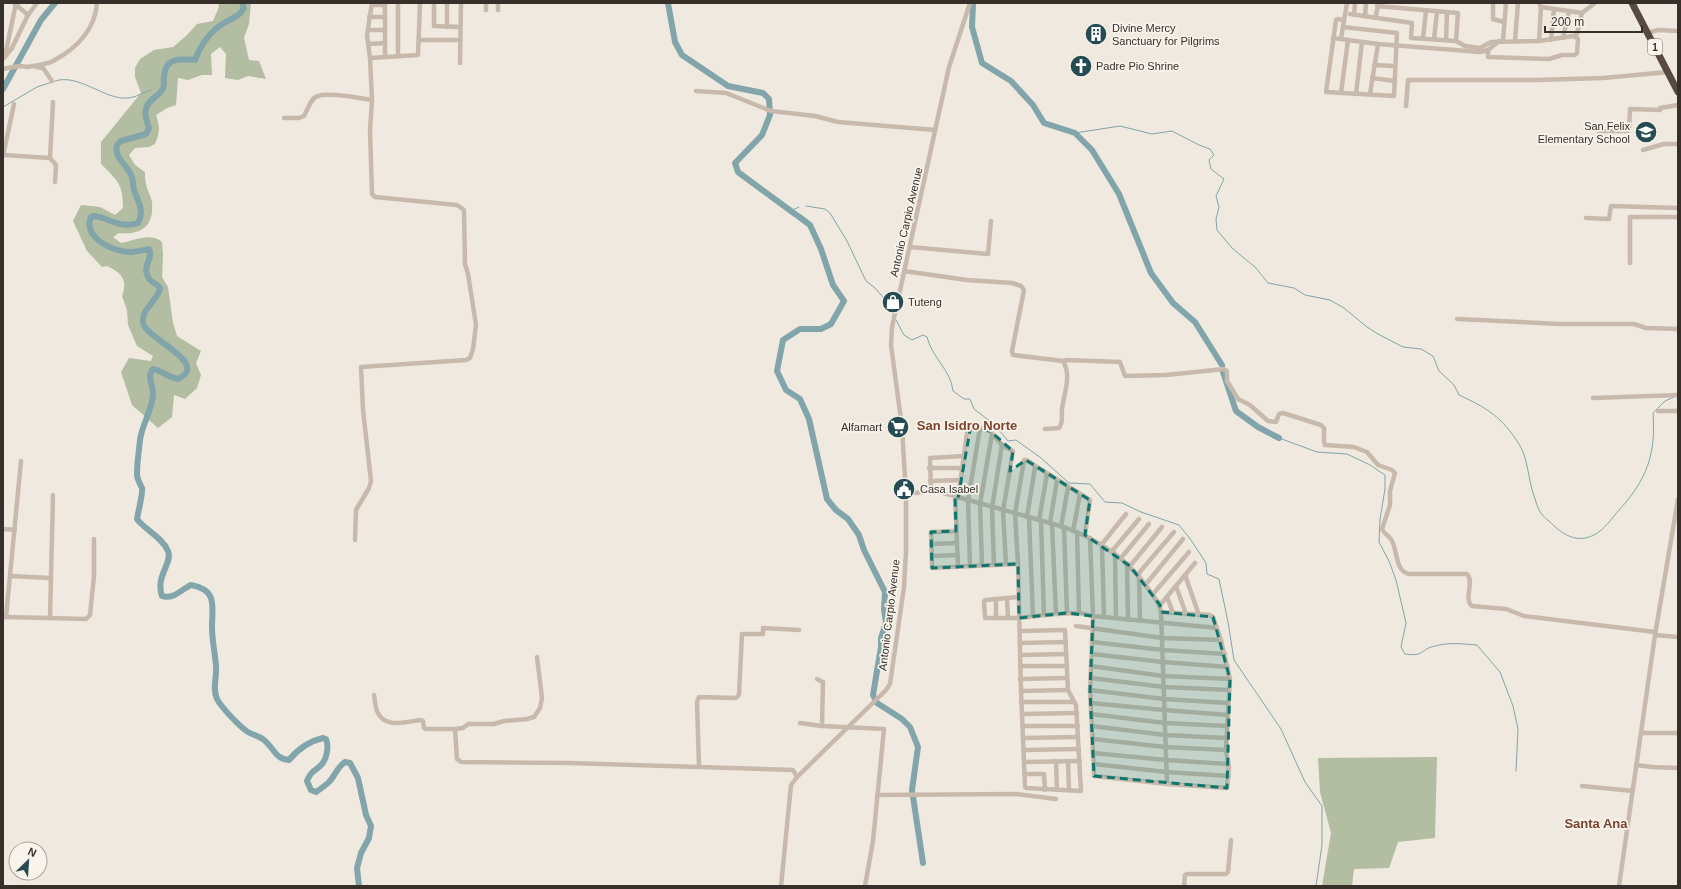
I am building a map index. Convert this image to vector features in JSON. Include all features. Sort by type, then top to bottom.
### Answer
[{"type":"highway","name":"1","points":[[1632,3],[1678,92]]},
{"type":"street","points":[[4,57],[15,3],[28,14]]},
{"type":"street","points":[[4,57],[12,48],[28,14],[37,3]]},
{"type":"street","points":[[3,68],[52,62],[81,41],[87,33],[95,14],[96,3]]},
{"type":"street","points":[[398,3],[398,55]]},
{"type":"street","points":[[370,58],[398,55],[418,55],[420,3]]},
{"type":"street","points":[[434,3],[434,26],[460,27]]},
{"type":"street","points":[[446,27],[447,3]]},
{"type":"street","points":[[460,63],[461,3]]},
{"type":"street","points":[[486,3],[486,10]]},
{"type":"street","points":[[498,3],[498,10]]},
{"type":"street","name":"Antonio Carpio Avenue","points":[[781,886],[788,802],[791,785],[797,777],[890,684],[904,587],[906,551],[906,494],[902,427],[891,345],[892,327],[949,67],[966,10],[970,3]]},
{"type":"street","points":[[1341,39],[1347,3]]},
{"type":"street","points":[[1355,3],[1352,14],[1412,23],[1411,38],[1456,41],[1465,46],[1480,48],[1491,42],[1539,42],[1574,36]]},
{"type":"street","points":[[1365,16],[1366,3]]},
{"type":"street","points":[[1493,3],[1493,19],[1504,22]]},
{"type":"street","points":[[1333,38],[1396,46],[1480,52],[1488,50],[1501,41],[1506,3]]},
{"type":"street","points":[[1515,42],[1518,3]]},
{"type":"street","points":[[1539,42],[1540,5],[1554,9],[1582,12],[1595,3]]},
{"type":"street","points":[[355,540],[356,510],[369,488],[371,481],[363,410],[361,367],[466,360],[470,358],[473,349],[476,325],[465,264],[464,210],[457,205],[375,197],[372,194],[370,130],[372,100],[369,44],[367,34],[372,4],[385,4],[385,56]]},
{"type":"street","points":[[1375,18],[1378,5],[1458,13],[1456,41]]},
{"type":"street","points":[[1551,40],[1554,9]]},
{"type":"street","points":[[1423,38],[1426,11]]},
{"type":"street","points":[[1563,38],[1569,11]]},
{"type":"street","points":[[1434,39],[1437,12]]},
{"type":"street","points":[[1574,36],[1576,34],[1582,12]]},
{"type":"street","points":[[1446,40],[1447,13]]},
{"type":"street","points":[[369,17],[385,18]]},
{"type":"street","points":[[1343,26],[1397,33],[1394,96],[1326,92],[1336,20],[1344,20]]},
{"type":"street","points":[[368,30],[385,30]]},
{"type":"street","points":[[1647,33],[1658,30],[1678,31]]},
{"type":"street","points":[[1488,50],[1488,57],[1549,59],[1577,53],[1578,39],[1574,36]]},
{"type":"street","points":[[419,40],[460,40]]},
{"type":"street","points":[[1341,93],[1348,40]]},
{"type":"street","points":[[1356,94],[1362,42]]},
{"type":"street","points":[[369,44],[385,44]]},
{"type":"street","points":[[1370,94],[1378,44]]},
{"type":"street","points":[[1374,65],[1395,66]]},
{"type":"street","points":[[28,66],[44,68],[52,81]]},
{"type":"street","points":[[1406,106],[1408,80],[1538,80],[1602,78],[1668,72]]},
{"type":"street","points":[[1372,78],[1395,81]]},
{"type":"street","points":[[696,91],[726,94],[771,111],[815,116],[838,122],[935,130]]},
{"type":"street","points":[[284,118],[304,116],[311,101],[318,96],[343,96],[372,100]]},
{"type":"street","points":[[53,102],[50,158],[56,165],[55,182]]},
{"type":"street","points":[[14,104],[3,156],[50,158]]},
{"type":"street","points":[[1598,131],[1628,132],[1630,109],[1660,110],[1660,108],[1678,105]]},
{"type":"street","points":[[1643,150],[1664,144],[1678,144]]},
{"type":"street","points":[[1586,218],[1609,219],[1611,206],[1678,208]]},
{"type":"street","points":[[1630,263],[1630,217],[1678,217]]},
{"type":"street","points":[[910,248],[988,254],[991,221]]},
{"type":"street","points":[[904,272],[967,280],[1012,283],[1021,286],[1024,290],[1012,351],[1013,355],[1063,361],[1120,362],[1125,376],[1166,375],[1225,369],[1227,381],[1238,399],[1250,405],[1268,421],[1276,422],[1280,413],[1321,425],[1324,428],[1325,445],[1354,447],[1367,452],[1378,465],[1394,471],[1396,475],[1390,491],[1390,505],[1382,528],[1393,542],[1402,571],[1409,574],[1467,574],[1470,579],[1468,601],[1472,606],[1506,609],[1524,616],[1678,637]]},
{"type":"street","points":[[1457,318],[1560,324],[1634,324],[1646,328],[1678,329]]},
{"type":"street","points":[[1045,429],[1060,428],[1063,423],[1062,410],[1067,382],[1067,367],[1063,361]]},
{"type":"street","points":[[1593,398],[1678,395]]},
{"type":"street","points":[[1658,411],[1678,411]]},
{"type":"street","points":[[958,566],[956,498],[968,426],[971,425],[992,434],[1002,445],[1013,452],[1003,511],[1006,564]]},
{"type":"street","points":[[970,566],[968,501],[980,428]]},
{"type":"street","points":[[982,566],[980,504],[992,434]]},
{"type":"street","points":[[994,565],[992,508],[1002,445]]},
{"type":"street","points":[[931,491],[929,459],[932,457],[964,456]]},
{"type":"street","points":[[1020,631],[1065,630],[1068,690],[1076,705],[1077,713],[1081,791],[1026,788],[1020,691],[1020,631],[1020,618],[1016,514],[1024,460],[1090,501],[1085,536]]},
{"type":"street","points":[[21,462],[10,576],[4,617],[86,618],[90,615],[94,576],[94,539]]},
{"type":"street","points":[[1033,616],[1028,518],[1036,467]]},
{"type":"street","points":[[929,468],[962,468]]},
{"type":"street","points":[[1044,615],[1040,521],[1046,474]]},
{"type":"street","points":[[930,481],[960,480]]},
{"type":"street","points":[[1056,614],[1051,524],[1057,480]]},
{"type":"street","points":[[1067,613],[1063,527],[1068,487]]},
{"type":"street","points":[[906,494],[931,491],[940,492],[956,498],[1075,531],[1102,544],[1129,564],[1139,575],[1160,605],[1161,612],[1167,784]]},
{"type":"street","points":[[1079,613],[1075,531],[1080,494]]},
{"type":"street","points":[[50,618],[52,495]]},
{"type":"street","points":[[1619,886],[1655,634],[1676,524],[1678,499]]},
{"type":"street","points":[[1104,617],[1102,544],[1126,514]]},
{"type":"street","points":[[1116,618],[1113,552],[1139,519]]},
{"type":"street","points":[[1121,558],[1149,524]]},
{"type":"street","points":[[1128,620],[1129,564],[1162,527]]},
{"type":"street","points":[[3,529],[15,530]]},
{"type":"street","points":[[956,531],[931,532],[932,568],[1018,564]]},
{"type":"street","points":[[1140,621],[1139,575],[1174,532]]},
{"type":"street","points":[[1090,538],[1093,616],[1090,690],[1095,777],[1226,788],[1229,776],[1226,738],[1230,679],[1225,654],[1217,628],[1212,616],[1161,612]]},
{"type":"street","points":[[1146,584],[1183,539]]},
{"type":"street","points":[[931,544],[957,543]]},
{"type":"street","points":[[1153,594],[1189,552]]},
{"type":"street","points":[[932,556],[958,555]]},
{"type":"street","points":[[1160,605],[1195,563]]},
{"type":"street","points":[[1185,575],[1198,615]]},
{"type":"street","points":[[10,576],[51,578]]},
{"type":"street","points":[[1176,586],[1186,614]]},
{"type":"street","points":[[1167,597],[1173,613]]},
{"type":"street","points":[[1007,598],[1008,618]]},
{"type":"street","points":[[1019,598],[985,600],[985,618],[1020,618],[1079,613],[1162,624],[1217,628]]},
{"type":"street","points":[[996,599],[996,618]]},
{"type":"street","points":[[1076,626],[1162,638],[1221,640]]},
{"type":"street","points":[[699,767],[697,702],[699,697],[736,698],[739,695],[742,634],[763,634],[763,628],[799,630]]},
{"type":"street","points":[[1020,643],[1066,642]]},
{"type":"street","points":[[1092,642],[1163,650],[1225,654]]},
{"type":"street","points":[[1020,655],[1066,654]]},
{"type":"street","points":[[1092,654],[1163,662],[1228,667]]},
{"type":"street","points":[[374,695],[377,711],[386,721],[391,723],[420,720],[423,721],[424,728],[426,729],[455,729],[463,728],[468,724],[494,724],[504,721],[527,719],[534,717],[540,708],[542,698],[537,657]]},
{"type":"street","points":[[1020,666],[1067,666]]},
{"type":"street","points":[[1091,666],[1163,676],[1230,679]]},
{"type":"street","points":[[1020,679],[1067,678]]},
{"type":"street","points":[[1091,678],[1164,687],[1230,690]]},
{"type":"street","points":[[817,679],[823,682],[822,726]]},
{"type":"street","points":[[1020,691],[1068,690]]},
{"type":"street","points":[[1090,690],[1164,699],[1228,703]]},
{"type":"street","points":[[1021,702],[1074,702]]},
{"type":"street","points":[[1091,703],[1228,715]]},
{"type":"street","points":[[1022,714],[1077,713]]},
{"type":"street","points":[[1092,714],[1165,723],[1227,726]]},
{"type":"street","points":[[800,723],[822,726],[884,729],[873,841],[865,886]]},
{"type":"street","points":[[1022,726],[1078,726]]},
{"type":"street","points":[[1092,726],[1165,735],[1226,738]]},
{"type":"street","points":[[455,729],[458,759],[461,762],[793,770],[797,777]]},
{"type":"street","points":[[1641,733],[1678,733]]},
{"type":"street","points":[[1023,738],[1078,737]]},
{"type":"street","points":[[1093,739],[1165,747],[1226,750]]},
{"type":"street","points":[[1024,750],[1079,749]]},
{"type":"street","points":[[1093,753],[1228,764]]},
{"type":"street","points":[[1056,761],[1057,790]]},
{"type":"street","points":[[1068,761],[1069,790]]},
{"type":"street","points":[[1025,762],[1080,761]]},
{"type":"street","points":[[1094,764],[1166,772],[1229,776]]},
{"type":"street","points":[[1636,765],[1652,768],[1678,768]]},
{"type":"street","points":[[1025,774],[1044,774],[1045,790]]},
{"type":"street","points":[[1582,786],[1633,791]]},
{"type":"street","points":[[877,795],[1016,794],[1056,799]]},
{"type":"street","points":[[1184,886],[1185,875],[1187,874],[1226,874],[1228,872],[1230,840]]},
{"type":"highlighted area","points":[[971,425],[990,431],[1013,451],[1010,471],[1026,460],[1090,500],[1085,535],[1130,566],[1160,605],[1161,612],[1213,617],[1230,679],[1227,788],[1094,776],[1090,690],[1093,616],[1067,613],[1019,618],[1018,564],[932,568],[931,532],[956,531],[955,497],[958,498]]},
{"type":"green space","points":[[218,3],[251,3],[249,24],[244,38],[249,60],[259,61],[266,79],[248,76],[238,80],[225,78],[226,54],[220,47],[211,54],[212,75],[202,75],[188,80],[178,78],[176,105],[167,108],[156,115],[159,130],[155,144],[149,147],[135,148],[129,155],[135,165],[145,172],[145,180],[152,202],[149,223],[140,230],[119,233],[113,237],[121,243],[147,237],[157,239],[162,242],[162,277],[168,287],[173,323],[177,336],[201,351],[196,363],[201,375],[197,388],[185,399],[174,395],[172,417],[158,428],[132,405],[121,372],[129,358],[151,361],[153,356],[137,346],[128,325],[127,310],[122,296],[124,281],[117,271],[107,266],[102,267],[87,251],[73,221],[81,205],[100,207],[115,215],[123,208],[121,188],[112,175],[101,164],[101,142],[141,93],[135,77],[135,68],[140,59],[154,50],[173,47],[197,24],[213,21],[219,7]]},
{"type":"green space","points":[[1437,757],[1435,838],[1398,842],[1389,868],[1354,869],[1352,886],[1322,886],[1331,833],[1320,792],[1318,758]]},
{"type":"waterway","points":[[3,89],[41,20],[55,3]]},
{"type":"waterway","points":[[242,3],[244,8],[242,11],[210,34],[195,60],[175,60],[168,65],[165,70],[164,85],[160,93],[151,100],[147,107],[146,119],[149,128],[146,134],[121,141],[117,145],[117,154],[129,171],[133,180],[134,190],[141,210],[138,223],[126,225],[95,216],[91,217],[89,225],[95,237],[108,246],[130,252],[149,249],[150,255],[146,269],[148,277],[160,288],[159,293],[145,313],[143,323],[154,336],[182,358],[187,366],[186,373],[178,379],[153,369],[151,372],[150,378],[153,392],[152,401],[141,434],[138,457],[137,476],[142,491],[137,519],[162,542],[168,551],[169,556],[162,576],[160,589],[162,596],[170,597],[191,585],[200,587],[210,595],[212,600],[212,632],[216,666],[216,695],[217,699],[231,717],[241,726],[248,732],[262,739],[281,758],[289,760],[296,752],[309,743],[318,739],[326,739],[327,748],[325,759],[320,767],[310,774],[307,781],[311,790],[316,792],[329,782],[342,764],[345,762],[350,763],[358,778],[366,815],[371,826],[369,838],[361,853],[357,868],[359,886]]},
{"type":"waterway","points":[[668,3],[675,42],[682,55],[728,86],[763,93],[769,99],[770,115],[762,135],[735,163],[738,172],[795,214]]},
{"type":"waterway","points":[[971,3],[973,5],[972,27],[982,63],[1011,81],[1033,105],[1044,123],[1075,133],[1092,150],[1119,194],[1151,273],[1173,303],[1195,322],[1222,365]]},
{"type":"waterway","points":[[55,81],[64,80],[82,83],[119,98],[133,97],[151,90]]},
{"type":"waterway","points":[[3,107],[37,87],[52,82]]},
{"type":"waterway","points":[[1075,133],[1120,126],[1152,134],[1172,131],[1210,149],[1214,155],[1209,160],[1211,169],[1224,179],[1216,196],[1219,207],[1216,219],[1217,230],[1232,248],[1256,268],[1268,283],[1294,288],[1305,295],[1330,300],[1344,308],[1378,334],[1403,347],[1421,349],[1433,356],[1439,371],[1454,385],[1459,395],[1478,404],[1493,414],[1513,435],[1522,450],[1532,489],[1540,511],[1564,534],[1575,538],[1587,538],[1598,533],[1608,524],[1629,498],[1637,487],[1648,465],[1653,441],[1653,413],[1665,401],[1674,397]]},
{"type":"waterway","points":[[806,206],[825,209],[830,213],[847,241],[866,281],[875,288],[889,304],[893,314]]},
{"type":"waterway","points":[[790,211],[799,207]]},
{"type":"waterway","points":[[798,216],[810,225],[821,249],[833,285],[844,301],[831,324],[821,329],[800,329],[783,340],[777,371],[786,390],[800,399],[809,419],[827,499],[836,510],[848,519],[859,535],[864,550],[885,592],[884,609],[886,623],[881,638],[881,647],[873,695],[877,703],[902,719],[910,727],[918,747],[912,790],[923,863]]},
{"type":"waterway","points":[[896,320],[904,335],[912,340],[923,335],[927,337],[929,344],[949,377],[953,391],[964,399],[970,399],[974,409],[995,425],[1008,441],[1016,440],[1041,458],[1069,483],[1090,484],[1105,502],[1122,503],[1141,512],[1179,525],[1191,540],[1206,563],[1207,574],[1219,579],[1234,660],[1281,729],[1305,782],[1322,806],[1322,845],[1316,886]]},
{"type":"waterway","points":[[1223,372],[1236,411],[1258,427],[1279,438]]},
{"type":"waterway","points":[[1279,438],[1317,452],[1347,454],[1370,465],[1385,475],[1385,489],[1380,519],[1379,542],[1389,561],[1396,580],[1406,623],[1401,647],[1405,654],[1411,655],[1419,654],[1430,647],[1446,644],[1477,645],[1500,672],[1513,706],[1518,729],[1516,771]]},
{"type":"place","name":"Divine Mercy Sanctuary for Pilgrims","points":[[1096,34]]},
{"type":"place","name":"Padre Pio Shrine","points":[[1081,66]]},
{"type":"place","name":"San Felix Elementary School","points":[[1646,132]]},
{"type":"place","name":"Tuteng","points":[[893,302]]},
{"type":"place","name":"Alfamart","points":[[898,427]]},
{"type":"place","name":"Casa Isabel","points":[[904,489]]},
{"type":"district","name":"San Isidro Norte","points":[[967,425]]},
{"type":"district","name":"Santa Ana","points":[[1596,823]]}]
